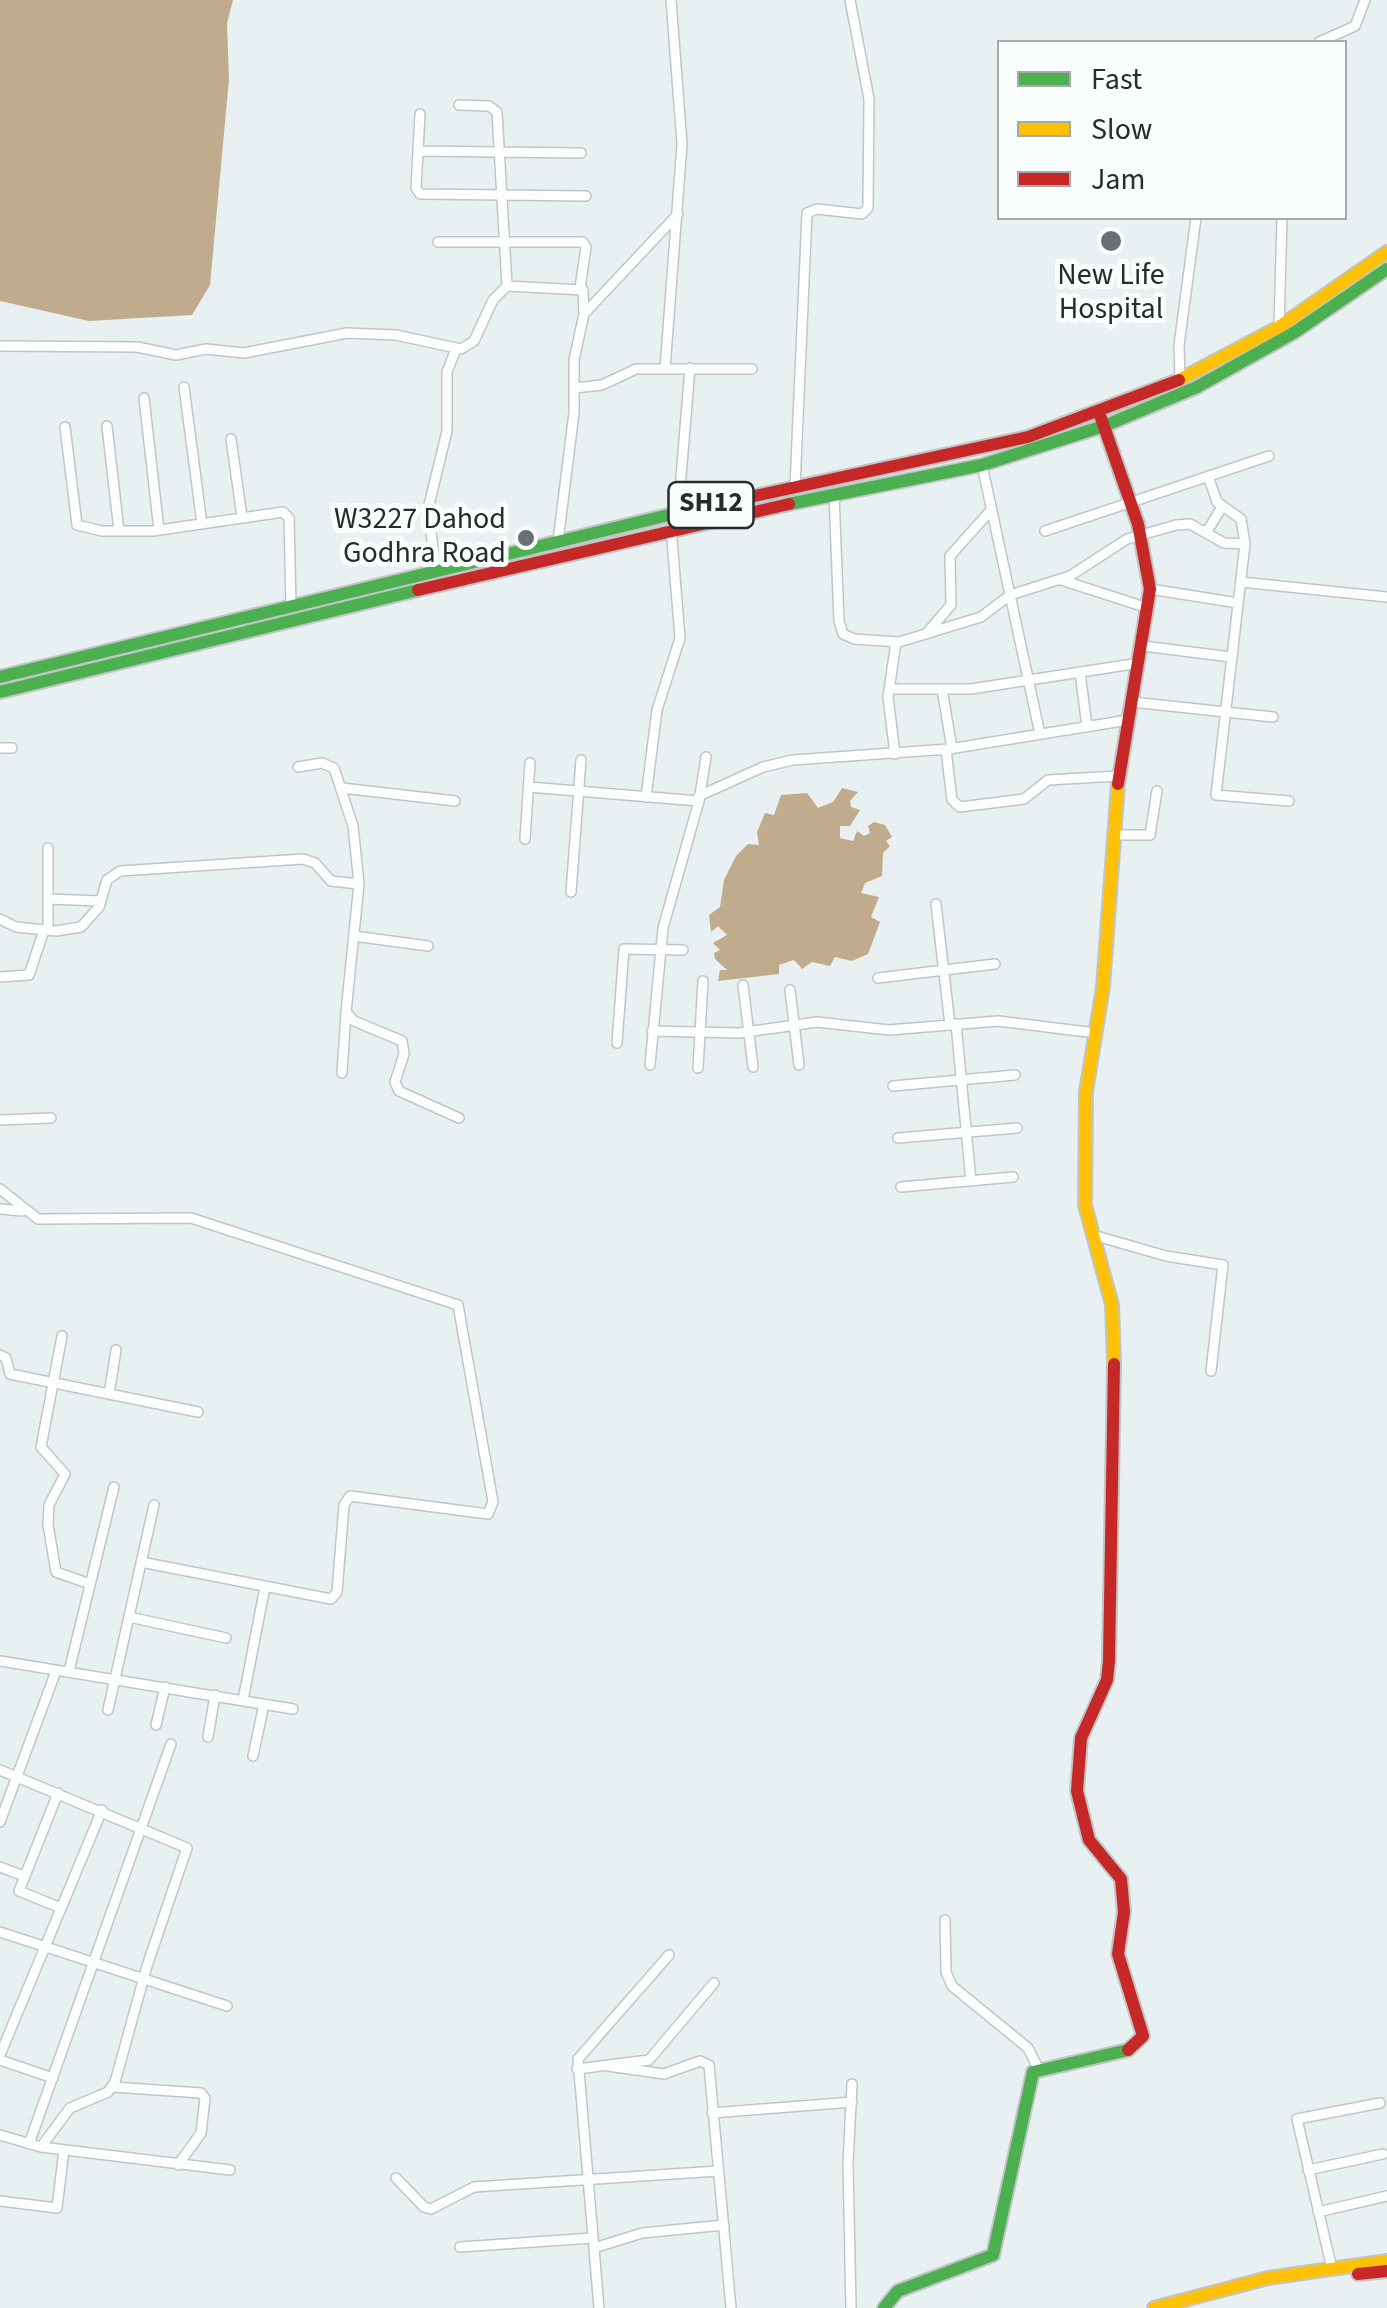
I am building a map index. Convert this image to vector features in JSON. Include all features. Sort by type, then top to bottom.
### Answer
[{"type":"main road","name":"SH12","points":[[0,677],[678,512],[1008,443],[1102,419],[1279,327],[1387,252]]},
{"type":"main road","points":[[0,692],[671,528],[982,465],[1197,386],[1295,332],[1387,270]]},
{"type":"main road","points":[[884,2308],[898,2291],[994,2255],[1030,2078],[1038,2068],[1134,2049],[1143,2036],[1118,1954],[1124,1912],[1121,1880],[1089,1840],[1078,1810],[1081,1738],[1107,1680],[1110,1660],[1116,1332],[1085,1204],[1086,1092],[1096,1033],[1118,776],[1150,589],[1141,534],[1102,419]]},
{"type":"main road","points":[[1154,2308],[1210,2290],[1387,2261]]},
{"type":"main road","points":[[1178,2308],[1275,2284],[1387,2271]]},
{"type":"street","points":[[665,369],[682,144],[671,0]]},
{"type":"street","points":[[795,486],[807,213],[817,208],[862,214],[868,208],[869,99],[850,0]]},
{"type":"street","points":[[1324,40],[1355,26],[1364,0]]},
{"type":"street","points":[[0,346],[136,348],[176,355],[206,348],[244,353],[347,333],[396,335],[456,348],[474,341],[493,300],[506,286],[501,196],[495,108],[459,105]]},
{"type":"street","points":[[420,114],[416,188],[420,194],[586,196]]},
{"type":"street","points":[[418,151],[581,153]]},
{"type":"street","points":[[584,314],[678,214]]},
{"type":"street","points":[[1180,380],[1179,345],[1196,220]]},
{"type":"street","points":[[1279,327],[1282,220]]},
{"type":"street","points":[[438,242],[583,242],[586,246],[580,288],[584,314],[574,360],[575,388],[558,541]]},
{"type":"street","points":[[506,286],[580,288]]},
{"type":"street","points":[[436,570],[428,508],[448,419],[447,372],[456,348]]},
{"type":"street","points":[[678,512],[690,368]]},
{"type":"street","points":[[575,388],[602,385],[628,370],[752,369]]},
{"type":"street","points":[[184,387],[202,524]]},
{"type":"street","points":[[144,398],[160,530]]},
{"type":"street","points":[[107,426],[119,531]]},
{"type":"street","points":[[65,427],[77,525],[119,531],[160,530],[283,512],[290,518],[292,606]]},
{"type":"street","points":[[232,439],[242,518]]},
{"type":"street","points":[[1044,532],[1269,456]]},
{"type":"street","points":[[982,465],[1040,734]]},
{"type":"street","points":[[1208,476],[1222,507],[1238,514],[1244,544],[1216,795],[1289,801]]},
{"type":"street","points":[[834,495],[839,620],[843,634],[854,639],[896,642],[981,617],[1010,595],[1061,580],[1141,534],[1184,524],[1224,543],[1244,544]]},
{"type":"street","points":[[1206,533],[1222,507]]},
{"type":"street","points":[[924,636],[951,605],[950,556],[991,510]]},
{"type":"street","points":[[646,797],[657,710],[680,638],[671,528]]},
{"type":"street","points":[[1061,580],[1148,608]]},
{"type":"street","points":[[1241,582],[1387,596]]},
{"type":"street","points":[[1150,589],[1238,603]]},
{"type":"street","points":[[895,754],[889,690],[896,642]]},
{"type":"street","points":[[1143,646],[1231,657]]},
{"type":"street","points":[[889,690],[1028,680],[1140,663]]},
{"type":"street","points":[[1080,672],[1087,726]]},
{"type":"street","points":[[942,689],[952,800],[960,808],[1024,799],[1048,780],[1118,776]]},
{"type":"street","points":[[1132,702],[1273,717]]},
{"type":"street","points":[[529,787],[699,798],[780,762],[949,749],[1128,720]]},
{"type":"street","points":[[0,748],[12,748]]},
{"type":"street","points":[[650,1065],[660,950],[706,757]]},
{"type":"street","points":[[571,892],[581,760]]},
{"type":"street","points":[[525,839],[530,763]]},
{"type":"street","points":[[298,767],[328,764],[342,788],[353,826],[359,884],[342,1073]]},
{"type":"street","points":[[342,788],[455,801]]},
{"type":"street","points":[[1114,836],[1150,835],[1157,791]]},
{"type":"street","points":[[0,977],[30,975],[46,930],[48,848]]},
{"type":"street","points":[[0,919],[46,930],[81,927],[101,901],[106,880],[120,871],[303,859],[316,863],[331,880],[359,884]]},
{"type":"street","points":[[48,899],[101,901]]},
{"type":"street","points":[[936,904],[971,1181]]},
{"type":"street","points":[[354,936],[428,946]]},
{"type":"street","points":[[616,1042],[624,950],[682,950]]},
{"type":"street","points":[[878,978],[995,964]]},
{"type":"street","points":[[698,1068],[702,981]]},
{"type":"street","points":[[743,985],[753,1067]]},
{"type":"street","points":[[790,990],[799,1064]]},
{"type":"street","points":[[346,1012],[354,1021],[402,1042],[404,1054],[396,1082],[399,1091],[459,1118]]},
{"type":"street","points":[[652,1031],[749,1031],[825,1022],[889,1030],[998,1021],[1096,1033]]},
{"type":"street","points":[[893,1086],[1015,1075]]},
{"type":"street","points":[[0,1120],[51,1118]]},
{"type":"street","points":[[898,1138],[1017,1128]]},
{"type":"street","points":[[901,1188],[1013,1177]]},
{"type":"street","points":[[0,1189],[24,1211],[46,1221],[191,1218],[458,1305],[493,1509],[488,1514],[350,1496],[344,1505],[335,1597],[141,1562]]},
{"type":"street","points":[[0,1209],[24,1211]]},
{"type":"street","points":[[1093,1235],[1166,1256],[1223,1264],[1211,1371]]},
{"type":"street","points":[[62,1336],[41,1447],[65,1474],[47,1511],[56,1572],[90,1584]]},
{"type":"street","points":[[109,1394],[116,1350]]},
{"type":"street","points":[[0,1356],[6,1358],[6,1373],[198,1412]]},
{"type":"street","points":[[69,1671],[114,1487]]},
{"type":"street","points":[[108,1710],[154,1505]]},
{"type":"street","points":[[243,1700],[266,1587]]},
{"type":"street","points":[[129,1617],[226,1638]]},
{"type":"street","points":[[0,1661],[293,1709]]},
{"type":"street","points":[[0,1822],[56,1671]]},
{"type":"street","points":[[156,1725],[164,1687]]},
{"type":"street","points":[[208,1736],[215,1695]]},
{"type":"street","points":[[253,1756],[264,1704]]},
{"type":"street","points":[[30,2144],[171,1744]]},
{"type":"street","points":[[0,1770],[187,1848],[142,1982],[113,2087]]},
{"type":"street","points":[[58,1792],[24,1876],[21,1893],[61,1908]]},
{"type":"street","points":[[52,2078],[0,2058],[102,1810]]},
{"type":"street","points":[[0,1867],[24,1876]]},
{"type":"street","points":[[944,1920],[946,1972],[952,1986],[1028,2048],[1038,2068]]},
{"type":"street","points":[[0,1932],[142,1982],[227,2006]]},
{"type":"street","points":[[599,2308],[577,2069],[582,2052],[670,1955]]},
{"type":"street","points":[[577,2069],[649,2060],[714,1984]]},
{"type":"street","points":[[608,2066],[664,2074],[705,2062],[731,2308]]},
{"type":"street","points":[[851,2308],[848,2163],[852,2084]]},
{"type":"street","points":[[41,2147],[70,2108],[113,2087],[200,2093],[205,2098],[200,2133],[178,2165]]},
{"type":"street","points":[[712,2113],[852,2102]]},
{"type":"street","points":[[1332,2269],[1298,2120],[1380,2103]]},
{"type":"street","points":[[0,2135],[41,2147],[230,2170]]},
{"type":"street","points":[[0,2201],[57,2208],[64,2150]]},
{"type":"street","points":[[1308,2170],[1383,2154]]},
{"type":"street","points":[[396,2178],[424,2206],[431,2208],[474,2186],[588,2182],[718,2171]]},
{"type":"street","points":[[1318,2212],[1387,2196]]},
{"type":"street","points":[[460,2247],[593,2243],[642,2233],[724,2225]]},
{"type":"shaded area","points":[[0,0],[233,0],[227,23],[229,79],[210,285],[192,315],[89,321],[0,301]]},
{"type":"shaded area","points":[[842,788],[858,792],[850,801],[851,807],[860,810],[850,826],[840,826],[840,838],[853,841],[857,831],[864,836],[870,833],[868,826],[874,822],[885,825],[892,837],[886,841],[890,846],[883,853],[882,876],[865,883],[861,893],[879,897],[871,917],[880,922],[868,954],[852,961],[835,957],[830,966],[812,962],[802,969],[794,960],[779,965],[779,974],[718,981],[720,970],[727,970],[715,959],[714,953],[720,950],[713,943],[727,935],[718,926],[711,932],[709,915],[720,907],[724,880],[736,856],[748,844],[759,845],[757,832],[765,813],[774,815],[781,795],[807,793],[818,808],[833,802]]},
{"type":"traffic: fast","points":[[789,504],[982,465],[1104,426],[1197,387],[1295,332],[1387,269]]},
{"type":"traffic: fast","points":[[0,677],[685,511]]},
{"type":"traffic: fast","points":[[0,692],[418,590]]},
{"type":"traffic: fast","points":[[884,2308],[898,2291],[993,2255],[1033,2072],[1128,2050]]},
{"type":"traffic: slow","points":[[1179,380],[1279,327],[1387,252]]},
{"type":"traffic: slow","points":[[1114,1364],[1112,1305],[1085,1205],[1086,1092],[1103,987],[1118,784]]},
{"type":"traffic: slow","points":[[1154,2308],[1268,2278],[1387,2261]]},
{"type":"traffic: jam","points":[[685,511],[1028,437],[1179,380]]},
{"type":"traffic: jam","points":[[1101,418],[1138,524],[1150,589],[1118,784]]},
{"type":"traffic: jam","points":[[418,590],[789,504]]},
{"type":"traffic: jam","points":[[1114,1364],[1109,1661],[1107,1680],[1081,1738],[1077,1791],[1089,1840],[1121,1879],[1124,1912],[1118,1954],[1143,2036],[1128,2050]]},
{"type":"traffic: jam","points":[[1358,2274],[1387,2271]]},
{"type":"place","name":"New Life Hospital","points":[[1111,241]]},
{"type":"place","name":"W3227 Dahod Godhra Road","points":[[526,538]]}]
